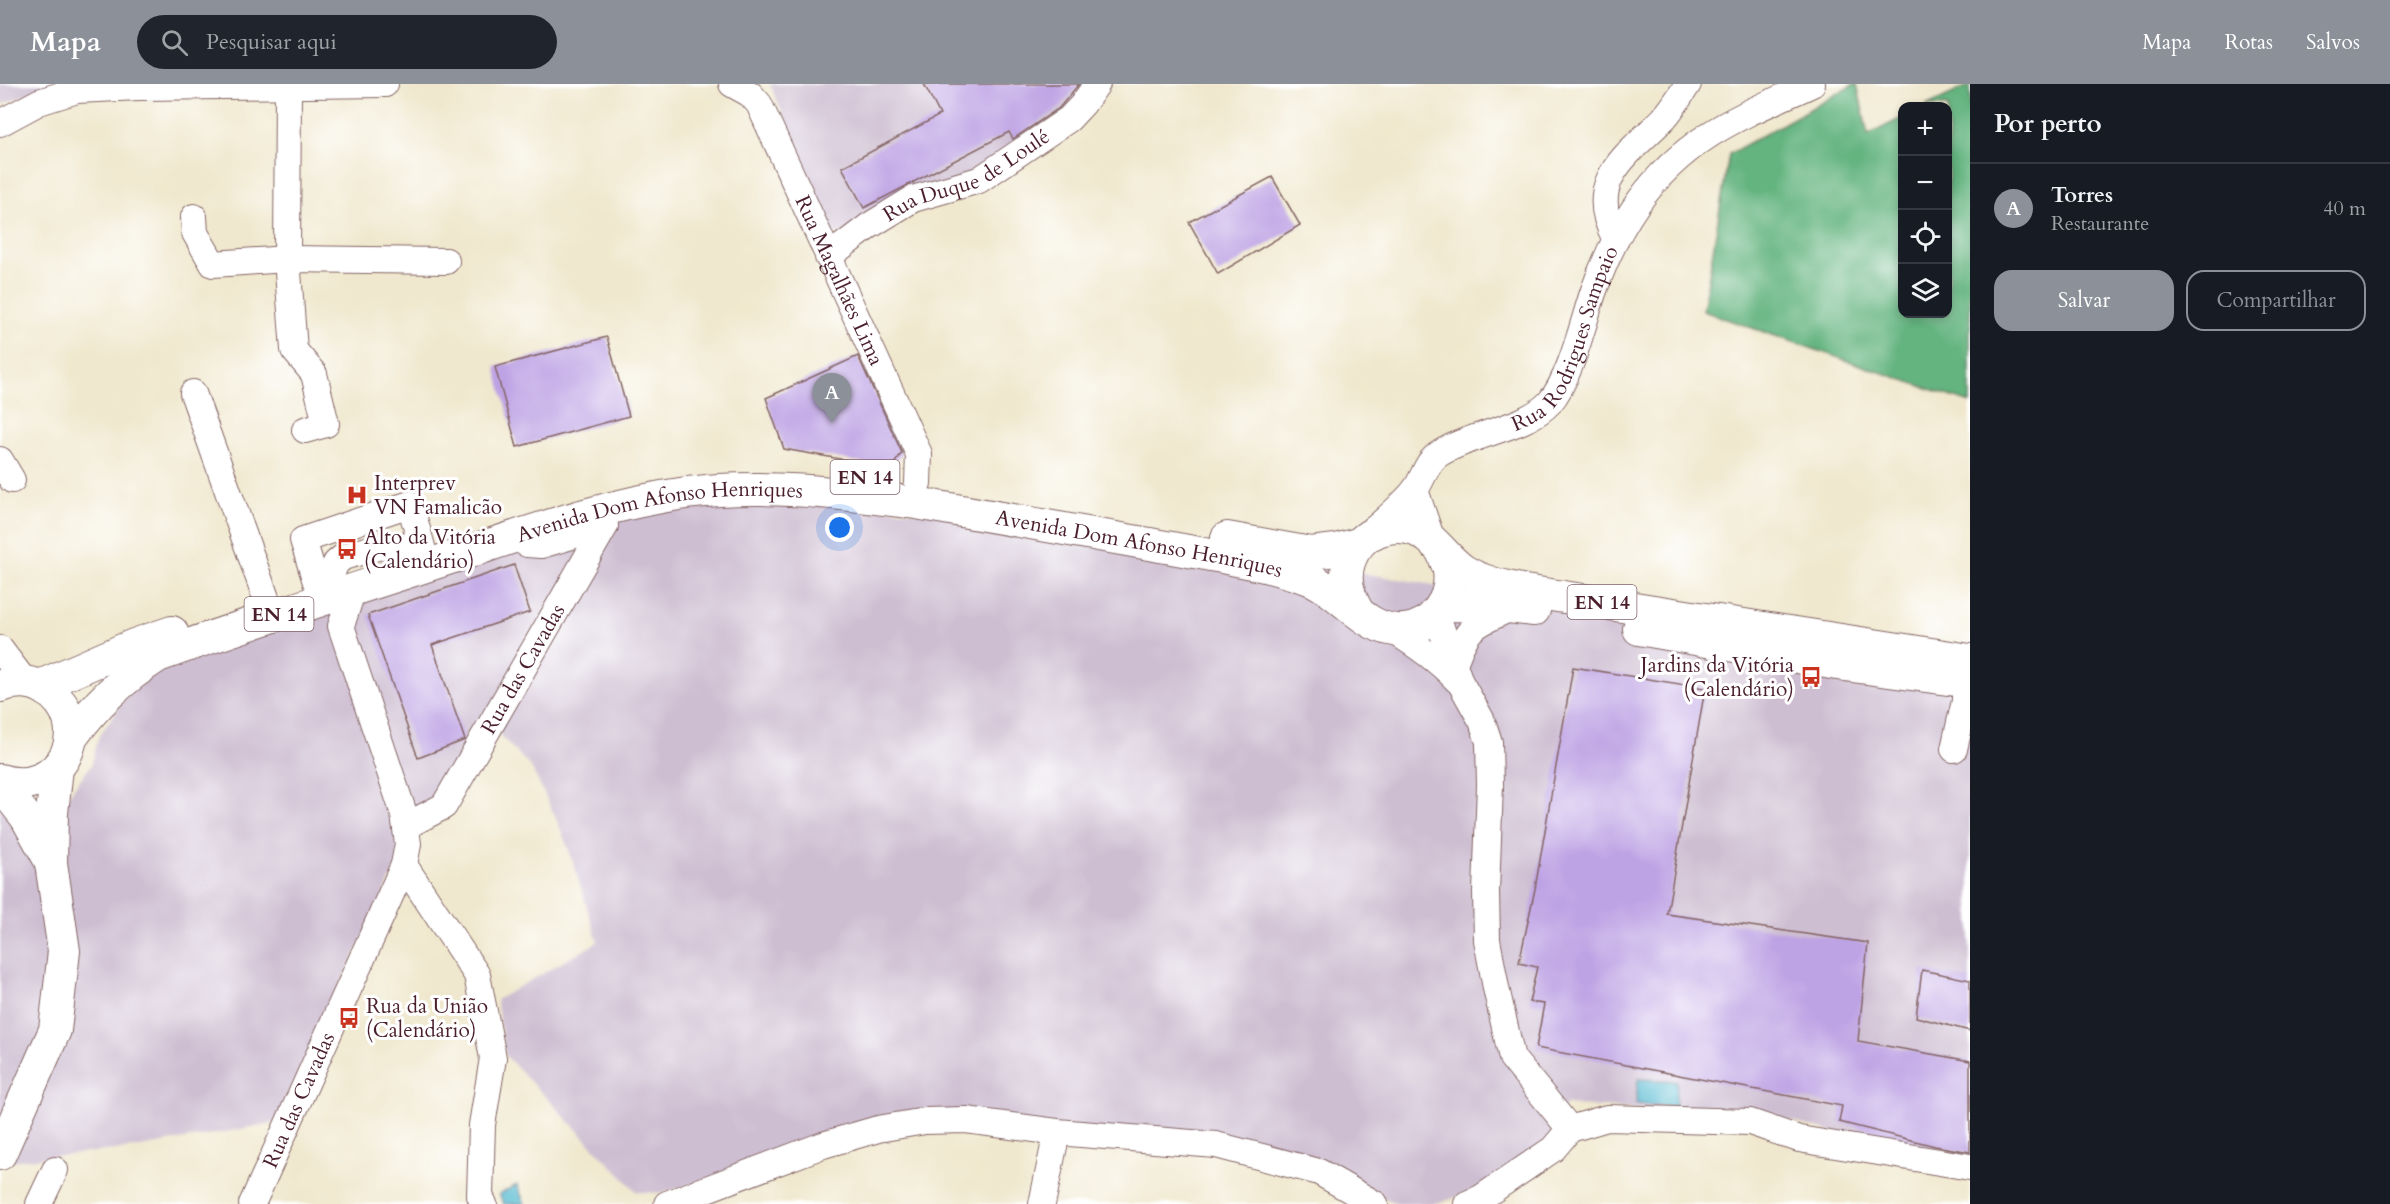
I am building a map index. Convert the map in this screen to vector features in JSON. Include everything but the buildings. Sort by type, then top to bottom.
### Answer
[{"type":"main road","name":"Avenida Dom Afonso Henriques","points":[[71,738],[104,698],[130,674],[158,656],[417,549],[631,483],[734,469],[797,470],[918,483],[1311,553],[1336,550],[1362,541],[1375,532],[1398,527],[1410,528],[1437,547],[1463,570],[1488,582],[1525,591],[1968,674]]},
{"type":"main road","name":"Avenida Dom Afonso Henriques","points":[[22,685],[266,598],[327,588],[515,537],[604,518],[637,501],[735,489],[793,489],[874,497],[1240,561],[1306,577],[1333,591],[1373,624],[1392,630]]},
{"type":"main road","points":[[1358,612],[1348,596],[1346,578],[1349,560],[1362,541]]},
{"type":"main road","points":[[1392,630],[1408,629],[1424,624],[1439,609],[1449,588],[1449,570],[1437,547]]},
{"type":"main road","name":"EN 14","points":[[1439,609],[1512,607],[1838,664],[1968,674]]},
{"type":"main road","points":[[22,685],[54,695],[64,707],[70,722],[71,738]]},
{"type":"main road","name":"EN 14","points":[[57,768],[67,754],[71,738]]},
{"type":"main road","points":[[0,782],[29,784],[44,778],[57,768]]},
{"type":"main road","points":[[0,1154],[55,1030],[64,951],[51,862],[52,813],[57,768]]},
{"type":"main road","points":[[0,782],[26,817],[51,862]]},
{"type":"street","points":[[0,123],[39,102],[77,90],[385,84]]},
{"type":"street","name":"Rua Duque de Loulé","points":[[828,257],[869,226],[912,199],[979,180],[1069,119],[1083,104],[1096,84]]},
{"type":"street","name":"Rua Rodrigues Sampaio","points":[[1362,541],[1415,490],[1426,467],[1436,456],[1464,441],[1526,419],[1549,403],[1564,380],[1599,275],[1615,238],[1604,214],[1603,198],[1607,185],[1624,155],[1664,118],[1688,84]]},
{"type":"street","points":[[1615,238],[1643,195],[1687,151],[1725,126],[1812,84]]},
{"type":"street","points":[[288,86],[287,259],[294,350],[314,374],[326,424],[305,430]]},
{"type":"street","name":"Rua Magalhães Lima","points":[[736,86],[759,104],[919,454],[918,483]]},
{"type":"street","points":[[194,217],[195,233],[213,264],[287,259],[446,261]]},
{"type":"street","points":[[193,393],[266,598]]},
{"type":"street","points":[[1415,490],[1437,547]]},
{"type":"street","points":[[417,549],[410,504],[303,540],[327,588],[404,814],[408,844],[405,866],[477,975],[493,1058],[482,1125],[480,1196],[484,1204]]},
{"type":"street","name":"Rua das Cavadas","points":[[406,826],[444,806],[604,518]]},
{"type":"street","points":[[327,588],[341,626]]},
{"type":"street","points":[[1457,673],[1463,639],[1473,626],[1512,607]]},
{"type":"street","points":[[1439,609],[1457,673],[1482,721],[1489,742],[1487,940],[1512,1058],[1570,1130]]},
{"type":"street","points":[[1392,630],[1457,673]]},
{"type":"street","points":[[0,649],[22,685]]},
{"type":"street","points":[[1954,749],[1965,701],[1968,674]]},
{"type":"street","name":"Rua das Cavadas","points":[[252,1204],[405,866]]},
{"type":"street","points":[[1467,1204],[1481,1198],[1553,1149],[1570,1130],[1607,1118],[1750,1122],[1799,1139],[1970,1167]]},
{"type":"street","points":[[668,1204],[823,1145],[878,1129],[925,1121],[966,1120],[1057,1132],[1216,1145],[1319,1172],[1375,1204]]},
{"type":"street","points":[[1042,1204],[1057,1132]]},
{"type":"street","points":[[39,1204],[55,1170]]},
{"type":"shaded area","points":[[0,84],[55,84],[0,105]]},
{"type":"shaded area","points":[[770,84],[1090,84],[1076,105],[974,175],[839,234],[831,231]]},
{"type":"shaded area","points":[[647,489],[1067,524],[1663,623],[1970,679],[1970,1160],[1859,1139],[1774,1117],[1566,1105],[1551,1139],[1476,1192],[1432,1204],[1397,1204],[1315,1164],[934,1115],[662,1193],[637,1192],[505,1055],[496,1000],[598,942],[569,850],[531,767],[485,720],[421,815],[275,1123],[135,1148],[11,1161],[0,1149],[0,803],[18,820],[67,797],[92,764],[98,738],[126,696],[145,677]]},
{"type":"green space","points":[[1857,84],[1868,135],[1898,120],[1898,318],[1952,318],[1952,102],[1934,102],[1970,85],[1970,403],[1703,311],[1729,154]]},
{"type":"water","points":[[1638,1079],[1677,1081],[1675,1106],[1636,1104]]},
{"type":"water","points":[[517,1185],[525,1204],[504,1204],[499,1194]]},
{"type":"place","name":"Torres","points":[[832,423]]},
{"type":"place","name":"Interprev VN Famalicão","points":[[357,495]]},
{"type":"place","name":"Alto da Vitória (Calendário)","points":[[347,549]]},
{"type":"place","name":"Jardins da Vitória (Calendário)","points":[[1811,677]]},
{"type":"place","name":"Rua da União (Calendário)","points":[[349,1018]]}]
